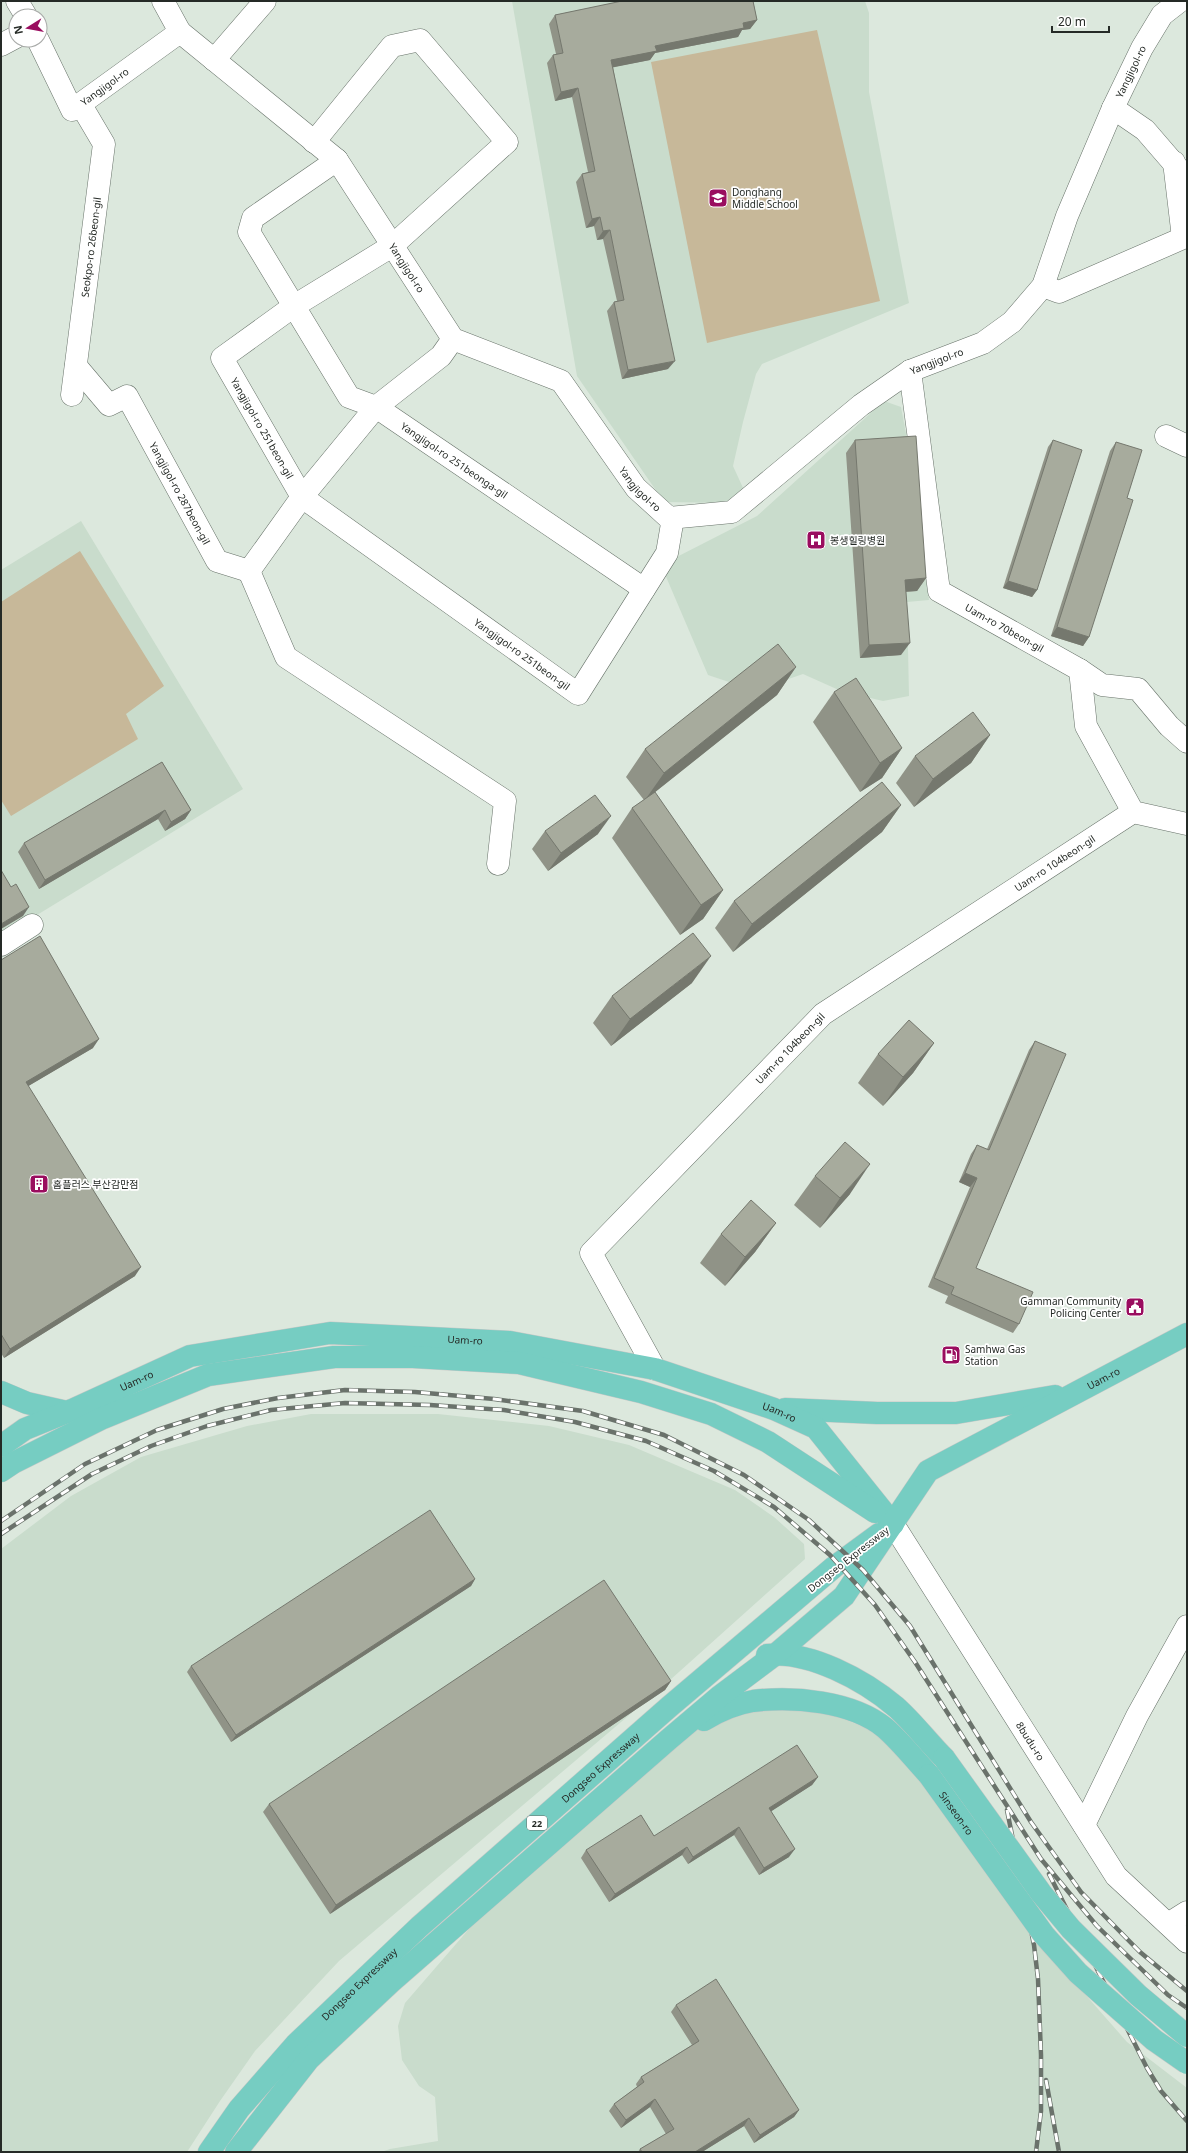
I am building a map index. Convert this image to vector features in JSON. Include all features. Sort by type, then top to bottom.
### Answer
[{"type":"main road","name":"Uam-ro","points":[[4,1454],[25,1429],[67,1412],[190,1356],[330,1333],[510,1342],[655,1369],[774,1409],[816,1428],[893,1524]]},
{"type":"main road","name":"Uam-ro","points":[[893,1524],[928,1471],[1187,1334]]},
{"type":"main road","name":"Uam-ro","points":[[4,1454],[103,1418],[208,1374],[334,1357],[413,1357],[519,1363],[641,1392],[711,1414],[768,1442],[893,1524]]},
{"type":"main road","points":[[1,1392],[27,1403],[67,1412]]},
{"type":"main road","points":[[774,1409],[877,1413],[956,1413],[1074,1393]]},
{"type":"main road","name":"Dongseo Expressway","points":[[236,2152],[309,2059],[391,1982],[668,1740],[720,1696],[776,1654],[844,1596],[893,1524]]},
{"type":"main road","name":"Dongseo Expressway","points":[[209,2152],[239,2109],[296,2044],[419,1927],[726,1659],[834,1567],[893,1524]]},
{"type":"main road","points":[[726,1659],[776,1654],[800,1657],[829,1666],[863,1684],[896,1707],[944,1758],[1041,1893],[1071,1929],[1138,1995],[1187,2036]]},
{"type":"main road","name":"Sinseon-ro","points":[[668,1740],[721,1710],[752,1701],[800,1699],[834,1705],[853,1712],[884,1728],[929,1775],[1044,1935],[1078,1973],[1154,2040],[1187,2063]]},
{"type":"street","name":"Yangjigol-ro","points":[[162,1],[180,32],[337,160],[453,339],[561,381],[636,488],[669,518],[732,512],[862,405],[910,372],[983,343],[1012,322],[1043,286],[1067,216],[1113,108],[1142,48],[1162,15],[1180,1]]},
{"type":"street","points":[[214,60],[265,1]]},
{"type":"street","name":"Yangjigol-ro","points":[[42,48],[72,110],[81,105],[180,32]]},
{"type":"street","points":[[294,306],[392,246],[507,142],[420,40],[392,46],[314,142]]},
{"type":"street","name":"Seokpo-ro 26beon-gil","points":[[72,395],[104,144],[81,105]]},
{"type":"street","name":"Yangjigol-ro","points":[[1113,108],[1145,130],[1174,162],[1187,180]]},
{"type":"street","name":"Yangjigol-ro 251beonga-gil","points":[[337,160],[253,218],[249,232],[349,397],[376,407],[644,589]]},
{"type":"street","points":[[1043,286],[1059,292],[1184,238],[1174,162]]},
{"type":"street","name":"Yangjigol-ro 251beon-gil","points":[[294,306],[222,358],[302,497],[578,694],[667,552],[673,518]]},
{"type":"street","points":[[453,339],[441,356],[376,407],[302,497],[249,571],[286,657],[505,801],[498,864]]},
{"type":"street","name":"Yangjigol-ro 287beon-gil","points":[[76,366],[109,404],[127,396],[217,560],[249,571]]},
{"type":"street","name":"Uam-ro 70beon-gil","points":[[910,372],[939,591],[1080,670]]},
{"type":"street","points":[[1166,436],[1187,446]]},
{"type":"street","points":[[1080,670],[1102,685],[1138,689],[1169,726],[1187,742]]},
{"type":"street","points":[[1080,670],[1086,726],[1132,812],[1187,824]]},
{"type":"street","name":"Uam-ro 104beon-gil","points":[[655,1369],[591,1253],[823,1014],[1132,812]]},
{"type":"street","points":[[1,945],[32,925]]},
{"type":"street","name":"8budu-ro","points":[[893,1524],[1116,1876],[1187,1942]]},
{"type":"street","points":[[1084,1825],[1137,1716],[1187,1626]]},
{"type":"street","points":[[1168,1924],[1187,1912]]},
{"type":"shaded area","name":"Donghang Middle School","points":[[512,1],[865,1],[869,13],[869,92],[909,303],[762,364],[756,374],[733,466],[744,490],[730,503],[664,502],[577,376]]},
{"type":"shaded area","points":[[817,30],[880,301],[707,343],[651,62]]},
{"type":"shaded area","name":"봉생힐링병원","points":[[884,401],[901,407],[917,493],[929,600],[907,602],[909,696],[883,701],[841,691],[803,674],[771,685],[738,685],[708,675],[661,565],[757,516]]},
{"type":"shaded area","points":[[81,521],[243,789],[1,937],[1,570]]},
{"type":"shaded area","points":[[80,551],[164,686],[126,714],[138,739],[11,816],[1,800],[1,602]]},
{"type":"shaded area","points":[[311,1414],[438,1414],[549,1426],[629,1445],[735,1490],[774,1517],[804,1544],[805,1559],[660,1689],[339,1961],[255,2051],[187,2152],[1,2152],[1,1549],[71,1496],[141,1457],[247,1426]]},
{"type":"shaded area","points":[[813,1707],[864,1727],[893,1746],[1084,1993],[1127,2042],[1187,2088],[1187,2152],[381,2152],[390,2149],[438,2141],[435,2097],[419,2086],[402,2060],[398,2026],[405,2003],[475,1922],[696,1727],[721,1714]]},
{"type":"building","points":[[622,1],[753,1],[757,20],[743,23],[744,28],[655,46],[657,51],[611,60],[675,361],[628,370],[614,302],[624,300],[610,230],[603,231],[600,217],[592,219],[582,174],[595,171],[578,88],[561,92],[553,55],[563,53],[555,15]]},
{"type":"building","points":[[916,436],[926,578],[905,580],[910,643],[869,645],[855,440]]},
{"type":"building","points":[[1053,440],[1082,450],[1037,590],[1008,581]]},
{"type":"building","points":[[1116,442],[1142,450],[1127,498],[1133,500],[1089,637],[1057,627]]},
{"type":"building","points":[[778,644],[796,667],[664,773],[645,749]]},
{"type":"building","points":[[856,678],[902,748],[880,763],[834,692]]},
{"type":"building","points":[[973,712],[990,735],[933,779],[915,756]]},
{"type":"building","points":[[162,762],[191,810],[171,822],[165,810],[45,880],[24,843]]},
{"type":"building","points":[[882,782],[901,805],[752,924],[734,901]]},
{"type":"building","points":[[655,792],[723,890],[701,905],[632,808]]},
{"type":"building","points":[[595,795],[611,816],[561,853],[545,831]]},
{"type":"building","points":[[1,870],[11,887],[16,884],[29,907],[1,924]]},
{"type":"building","points":[[693,933],[711,956],[630,1019],[612,996]]},
{"type":"building","name":"홈플러스 부산감만점","points":[[40,936],[99,1039],[26,1082],[141,1267],[10,1349],[1,1334],[1,960]]},
{"type":"building","points":[[909,1020],[934,1043],[903,1077],[878,1054]]},
{"type":"building","points":[[1035,1041],[1066,1054],[976,1268],[1033,1292],[1019,1324],[951,1294],[954,1287],[934,1278],[977,1178],[965,1173],[977,1145],[989,1150]]},
{"type":"building","points":[[845,1142],[870,1164],[840,1198],[815,1176]]},
{"type":"building","points":[[751,1200],[776,1223],[745,1257],[721,1234]]},
{"type":"building","points":[[430,1510],[475,1579],[236,1735],[191,1666]]},
{"type":"building","points":[[604,1580],[671,1681],[336,1905],[269,1804]]},
{"type":"building","points":[[797,1745],[818,1777],[769,1808],[795,1849],[764,1868],[739,1827],[693,1857],[687,1847],[615,1894],[586,1850],[641,1815],[654,1836]]},
{"type":"building","points":[[716,1979],[799,2110],[760,2135],[749,2118],[695,2152],[642,2152],[640,2149],[674,2129],[655,2099],[626,2120],[614,2104],[644,2082],[641,2077],[699,2041],[676,2005]]},
{"type":"railway","points":[[1,1521],[85,1464],[157,1430],[223,1409],[278,1398],[345,1390],[415,1392],[494,1399],[583,1411],[664,1435],[744,1475],[809,1520],[863,1570],[910,1626],[1031,1822],[1081,1892],[1140,1952],[1187,1991]]},
{"type":"railway","points":[[1,1534],[92,1474],[151,1446],[207,1426],[271,1410],[345,1403],[430,1405],[504,1410],[575,1422],[646,1441],[714,1471],[774,1507],[830,1555],[875,1605],[915,1662],[1041,1859],[1097,1926],[1168,1995],[1187,2008]]},
{"type":"railway","points":[[1007,1810],[1034,1945],[1038,1979],[1041,2055],[1041,2111],[1036,2152]]},
{"type":"railway","points":[[1049,1874],[1147,2068],[1161,2091],[1187,2121]]},
{"type":"railway","points":[[1046,2080],[1059,2152]]},
{"type":"place","name":"Donghang Middle School","points":[[718,198]]},
{"type":"place","name":"봉생힐링병원","points":[[816,540]]},
{"type":"place","name":"홈플러스 부산감만점","points":[[39,1184]]},
{"type":"place","name":"Gamman Community Policing Center","points":[[1135,1307]]},
{"type":"place","name":"Samhwa Gas Station","points":[[951,1355]]}]
